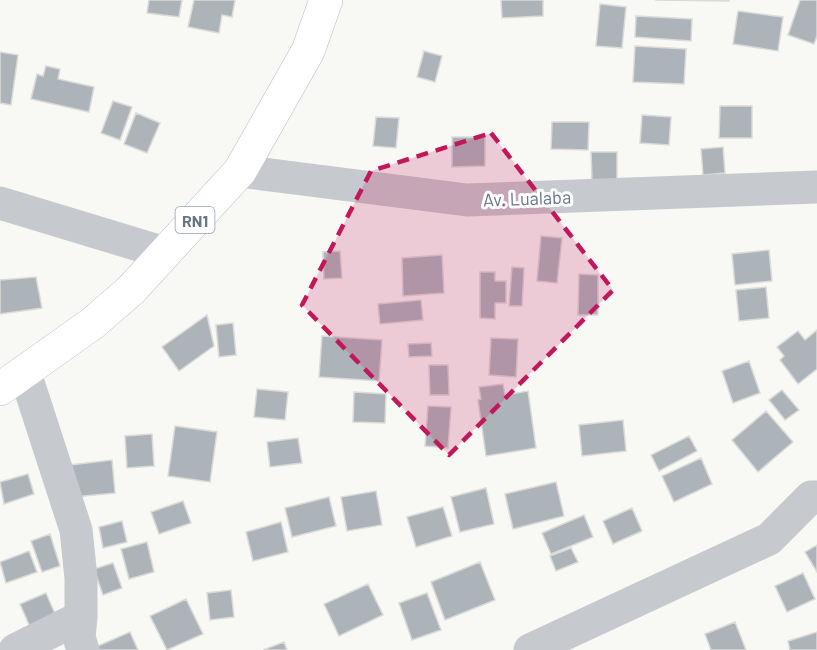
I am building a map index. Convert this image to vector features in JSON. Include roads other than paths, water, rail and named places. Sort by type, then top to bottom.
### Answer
[{"type":"highway","name":"RN1","points":[[12,381],[93,323],[131,290],[240,171],[309,51],[326,0]]},
{"type":"street","name":"Av. Lualaba","points":[[240,171],[467,200],[817,187]]},
{"type":"street","points":[[0,203],[165,253]]},
{"type":"street","points":[[12,381],[76,530],[81,578],[79,637],[83,650]]},
{"type":"street","points":[[537,648],[769,539],[811,497],[817,497]]},
{"type":"street","points":[[15,650],[81,617]]}]
